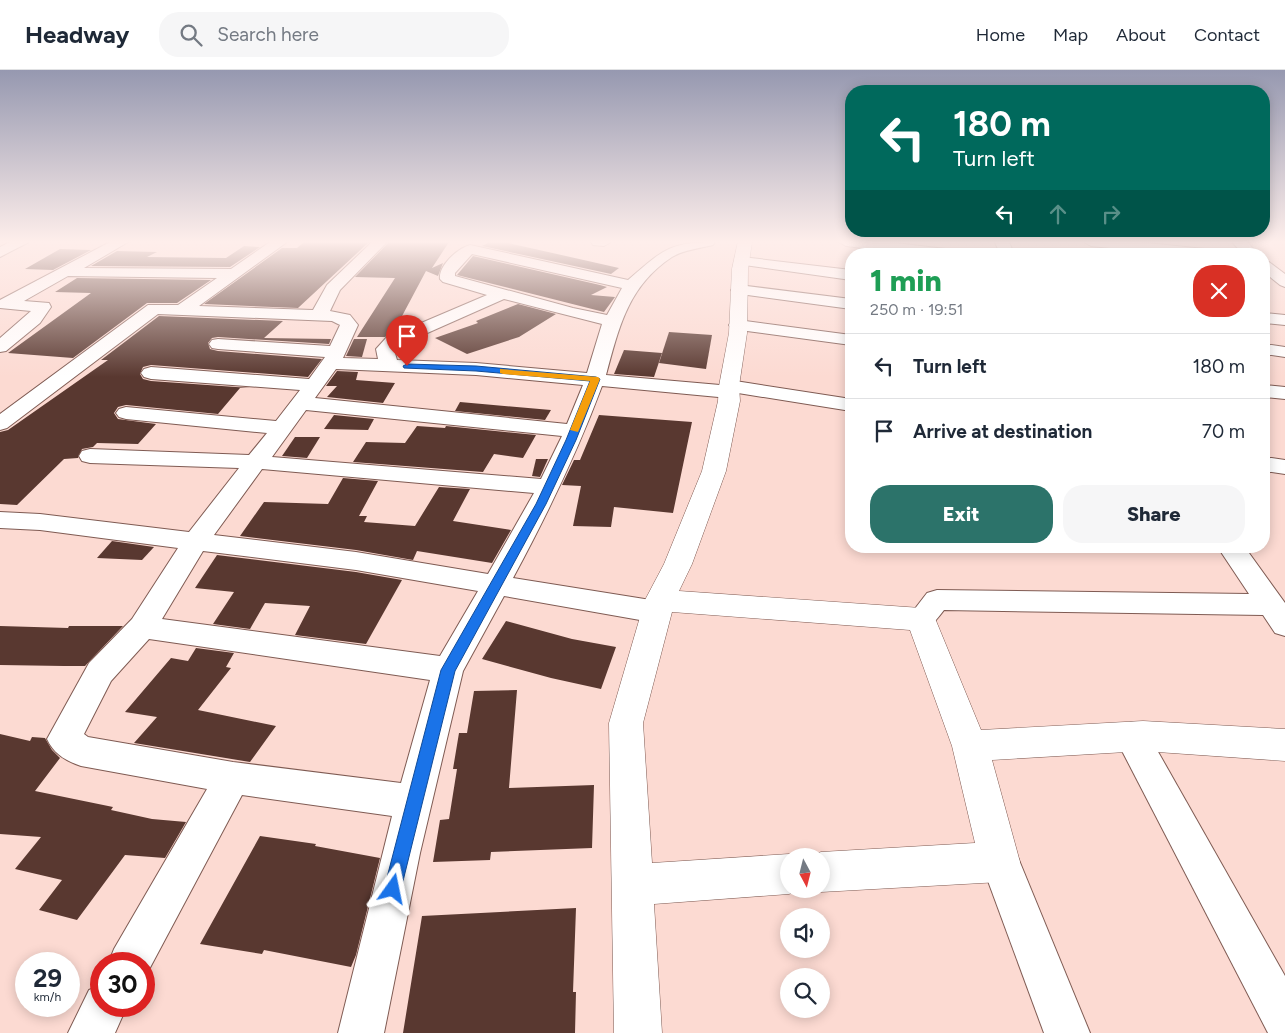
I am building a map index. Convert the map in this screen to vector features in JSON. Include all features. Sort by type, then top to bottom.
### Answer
[{"type":"street","points":[[3,304],[36,287]]},
{"type":"street","points":[[182,310],[215,287]]},
{"type":"street","points":[[319,315],[334,287]]},
{"type":"street","points":[[477,287],[612,322]]},
{"type":"street","points":[[362,1033],[401,854],[448,670],[548,487],[575,431],[596,379],[612,322],[630,287]]},
{"type":"street","points":[[638,1033],[626,722],[658,606],[678,564],[714,471],[729,389],[738,325],[739,287]]},
{"type":"street","points":[[739,290],[845,303]]},
{"type":"street","points":[[389,366],[385,349],[392,342],[503,294]]},
{"type":"street","points":[[0,347],[34,319],[43,307],[3,304]]},
{"type":"street","points":[[0,424],[154,309],[319,315],[344,319],[349,325],[333,358],[315,385],[196,541],[142,627],[100,672],[64,739],[81,751],[233,778],[414,802]]},
{"type":"street","points":[[1270,319],[1285,320]]},
{"type":"street","points":[[738,325],[845,339]]},
{"type":"street","points":[[218,344],[389,366],[476,369],[729,389],[845,403]]},
{"type":"street","points":[[1270,351],[1285,352]]},
{"type":"street","points":[[151,373],[315,385]]},
{"type":"street","points":[[1270,392],[1285,393]]},
{"type":"street","points":[[301,403],[575,431]]},
{"type":"street","points":[[126,413],[282,428]]},
{"type":"street","points":[[90,456],[256,462],[548,487]]},
{"type":"street","points":[[1270,465],[1285,467]]},
{"type":"street","points":[[0,520],[40,522],[356,561],[494,584],[658,606],[921,619]]},
{"type":"street","points":[[1235,553],[1278,615]]},
{"type":"street","points":[[921,619],[937,600],[1278,615]]},
{"type":"street","points":[[921,619],[970,746],[1000,862],[1067,1033]]},
{"type":"street","points":[[142,627],[448,670]]},
{"type":"street","points":[[970,746],[1132,736],[1285,745]]},
{"type":"street","points":[[1132,736],[1285,1020]]},
{"type":"street","points":[[136,952],[233,778]]},
{"type":"street","points":[[830,871],[1000,862]]},
{"type":"street","points":[[632,885],[780,875]]},
{"type":"street","points":[[90,1033],[99,1017]]},
{"type":"building","points":[[63,287],[201,287],[177,303],[147,303],[73,358],[8,353],[91,293],[55,292]]},
{"type":"building","points":[[228,287],[321,287],[298,308],[204,304]]},
{"type":"building","points":[[389,287],[418,287],[393,333],[385,337],[357,337]]},
{"type":"building","points":[[504,287],[607,287],[591,295],[615,297],[604,312]]},
{"type":"building","points":[[518,304],[556,314],[519,337],[467,354],[435,338],[478,323],[476,321]]},
{"type":"building","points":[[159,316],[283,321],[264,338],[331,339],[329,344],[218,337],[212,338],[208,343],[210,349],[218,351],[322,359],[308,377],[151,365],[143,367],[140,374],[143,379],[151,381],[250,388],[240,388],[218,414],[126,405],[118,407],[114,413],[118,419],[156,424],[138,444],[97,443],[93,447],[82,449],[78,458],[64,459],[17,505],[0,504],[0,432],[8,430],[108,360],[101,360]]},
{"type":"building","points":[[669,332],[712,335],[706,369],[659,363]]},
{"type":"building","points":[[354,339],[367,339],[362,357],[346,356]]},
{"type":"building","points":[[624,350],[662,353],[654,377],[614,374]]},
{"type":"building","points":[[337,371],[358,372],[356,380],[395,383],[383,403],[327,397],[337,386],[326,386]]},
{"type":"building","points":[[460,402],[551,410],[545,420],[455,411]]},
{"type":"building","points":[[334,415],[374,419],[368,430],[324,429]]},
{"type":"building","points":[[599,415],[692,422],[673,513],[614,507],[611,527],[573,526],[581,486],[562,485],[574,460],[580,460]]},
{"type":"building","points":[[417,426],[445,428],[446,426],[536,435],[523,458],[494,454],[483,472],[353,462],[366,442],[405,443]]},
{"type":"building","points":[[295,437],[320,437],[307,458],[282,456]]},
{"type":"building","points":[[536,459],[548,459],[540,477],[532,476]]},
{"type":"building","points":[[343,478],[378,481],[359,516],[367,516],[364,522],[415,526],[439,487],[470,489],[453,521],[511,530],[492,563],[417,551],[413,560],[356,550],[240,536],[264,502],[328,504]]},
{"type":"building","points":[[112,541],[154,547],[142,560],[97,558]]},
{"type":"building","points":[[217,555],[356,572],[402,580],[366,644],[295,635],[310,606],[265,603],[250,629],[213,624],[234,592],[195,588]]},
{"type":"building","points":[[506,621],[572,639],[616,647],[601,689],[551,678],[482,659]]},
{"type":"building","points":[[0,626],[68,628],[69,626],[123,626],[85,666],[64,666],[0,665]]},
{"type":"building","points":[[196,648],[234,653],[226,667],[231,668],[198,710],[276,726],[250,762],[134,743],[157,717],[125,712],[171,658],[188,661]]},
{"type":"building","points":[[517,690],[509,788],[594,785],[592,848],[491,852],[490,860],[433,862],[440,820],[449,819],[457,769],[453,769],[459,733],[467,733],[474,691]]},
{"type":"building","points":[[0,734],[30,741],[32,737],[45,738],[52,750],[60,758],[35,791],[113,807],[111,810],[152,819],[186,822],[165,858],[125,855],[77,920],[39,910],[62,880],[15,869],[41,837],[0,834]]},
{"type":"building","points":[[260,836],[316,844],[315,846],[380,858],[356,955],[351,967],[264,950],[262,954],[200,944]]},
{"type":"building","points":[[576,908],[573,992],[576,992],[575,1033],[403,1033],[422,916]]},
{"type":"slow traffic","points":[[503,371],[596,379],[575,430]]},
{"type":"route","points":[[393,889],[448,670],[494,584],[541,504],[571,440],[596,379],[476,369],[407,366]]}]
